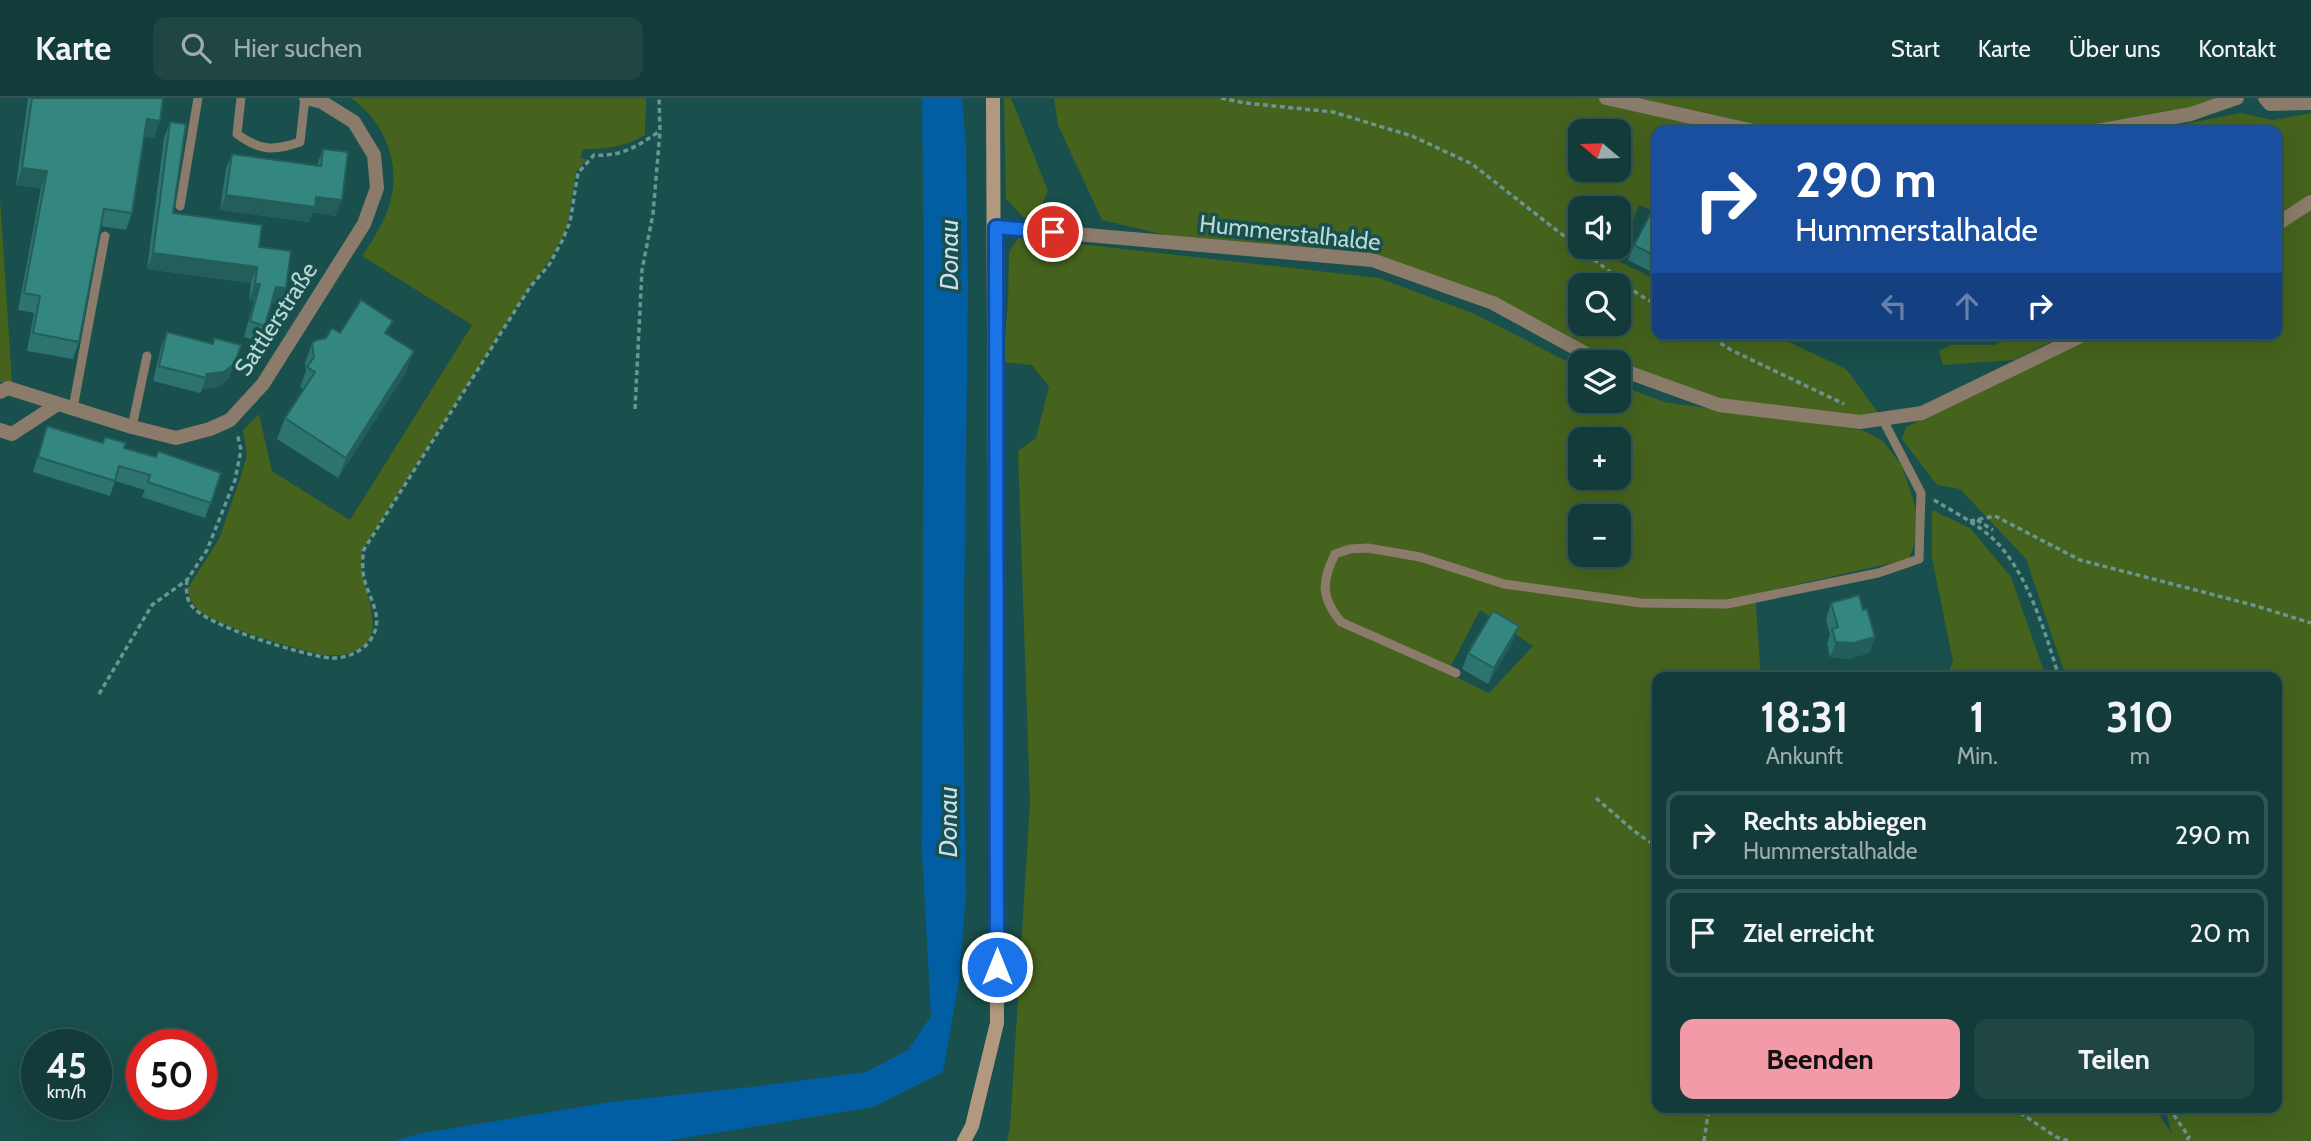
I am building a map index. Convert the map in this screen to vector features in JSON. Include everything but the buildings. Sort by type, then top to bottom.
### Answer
[{"type":"main road","points":[[964,1141],[971,1126],[997,1023],[996,227],[993,98]]},
{"type":"street","name":"Sattlerstraße","points":[[0,392],[8,388],[176,438],[210,429],[230,420],[263,384],[364,224],[377,188],[374,155],[355,122],[322,102],[306,98]]},
{"type":"street","points":[[1606,98],[1732,126]]},
{"type":"street","points":[[2125,126],[2191,114],[2237,98]]},
{"type":"street","points":[[2264,98],[2270,104],[2311,103]]},
{"type":"street","points":[[2282,220],[2311,202]]},
{"type":"street","name":"Hummerstalhalde","points":[[996,227],[1372,260],[1493,303],[1579,350]]},
{"type":"street","points":[[1631,373],[1719,405],[1860,422],[1922,412],[2072,340]]},
{"type":"street","points":[[0,430],[12,434],[58,404]]},
{"type":"lane","points":[[180,206],[198,98]]},
{"type":"lane","points":[[241,98],[237,134],[251,145],[278,149],[300,142],[306,98]]},
{"type":"lane","points":[[73,408],[105,236]]},
{"type":"lane","points":[[132,427],[147,356]]},
{"type":"lane","points":[[1456,673],[1341,622],[1328,606],[1324,589],[1327,569],[1335,554],[1350,549],[1368,548],[1420,557],[1504,584],[1641,603],[1727,604],[1878,573],[1919,559],[1921,493],[1882,418]]},
{"type":"path","points":[[635,409],[642,270],[653,214],[660,131],[659,98]]},
{"type":"path","points":[[1220,98],[1333,112],[1412,135],[1472,164],[1627,286],[1652,302]]},
{"type":"path","points":[[187,580],[190,604],[216,624],[331,658],[345,657],[364,648],[376,630],[378,617],[363,575],[363,551],[530,287],[549,265],[570,222],[579,173],[594,155],[622,153],[635,148],[660,131]]},
{"type":"path","points":[[1715,340],[1845,404]]},
{"type":"path","points":[[99,694],[152,605],[187,580],[207,550],[235,480],[241,450],[230,420]]},
{"type":"path","points":[[1921,493],[1970,521],[2000,546],[2020,574],[2048,640],[2058,672]]},
{"type":"path","points":[[1970,521],[1995,516],[2080,560],[2253,605],[2311,623]]},
{"type":"path","points":[[1977,520],[1993,530]]},
{"type":"path","points":[[1596,798],[1652,844]]},
{"type":"path","points":[[1704,1141],[1708,1113]]},
{"type":"path","points":[[2020,1113],[2056,1137],[2069,1141]]},
{"type":"path","points":[[2172,1113],[2189,1137],[2186,1141]]},
{"type":"green space","points":[[351,98],[646,98],[645,135],[615,146],[583,149],[580,158],[587,159],[576,172],[568,222],[562,238],[362,551],[363,577],[372,616],[370,638],[354,652],[331,655],[298,649],[224,624],[200,611],[193,603],[188,588],[219,539],[247,454],[243,430],[259,414],[272,471],[350,520],[472,325],[362,256],[382,224],[390,202],[393,168],[390,152],[376,122]]},
{"type":"green space","points":[[1004,98],[1011,98],[1048,191],[1037,215],[1024,218],[1006,199]]},
{"type":"green space","points":[[1054,98],[2237,98],[2118,126],[1652,126],[1652,211],[1639,205],[1631,224],[1631,196],[1568,196],[1568,259],[1616,259],[1652,278],[1652,340],[1785,340],[1846,369],[1882,418],[1719,405],[1631,367],[1631,350],[1579,350],[1493,303],[1372,260],[1217,247],[1102,220],[1058,125]]},
{"type":"green space","points":[[2241,113],[2273,120],[2311,113],[2311,194],[2282,214],[2282,126],[2175,126]]},
{"type":"green space","points":[[0,199],[12,382],[0,382]]},
{"type":"green space","points":[[2311,204],[2311,1141],[1007,1141],[1010,1128],[1030,803],[1018,451],[1036,438],[1049,387],[1032,365],[1003,362],[1009,252],[1019,237],[1379,278],[1475,314],[1568,362],[1568,413],[1631,413],[1631,390],[1664,402],[1862,430],[1883,441],[1902,466],[1916,509],[1915,542],[1909,559],[1755,594],[1761,672],[1652,672],[1652,1113],[2158,1113],[2172,1134],[2166,1113],[2282,1113],[2282,672],[2064,672],[2026,559],[1960,489],[1937,485],[1902,439],[1906,427],[2086,340],[2282,340],[2282,222]],"holes":[[[1480,610],[1533,646],[1489,693],[1447,673]]]},
{"type":"green space","points":[[2006,340],[2054,340],[2014,360],[1943,365],[1939,351],[1950,345],[1994,345]]},
{"type":"green space","points":[[1932,510],[1970,528],[2011,577],[2044,672],[1948,672],[1953,661],[1932,558]]},
{"type":"water","name":"Donau","points":[[922,98],[962,98],[966,147],[968,291],[963,698],[966,894],[959,981],[943,1072],[873,1107],[666,1141],[394,1141],[418,1134],[611,1102],[866,1072],[908,1050],[931,1016],[922,852]]},
{"type":"route","points":[[997,967],[996,227],[1053,232]]}]
